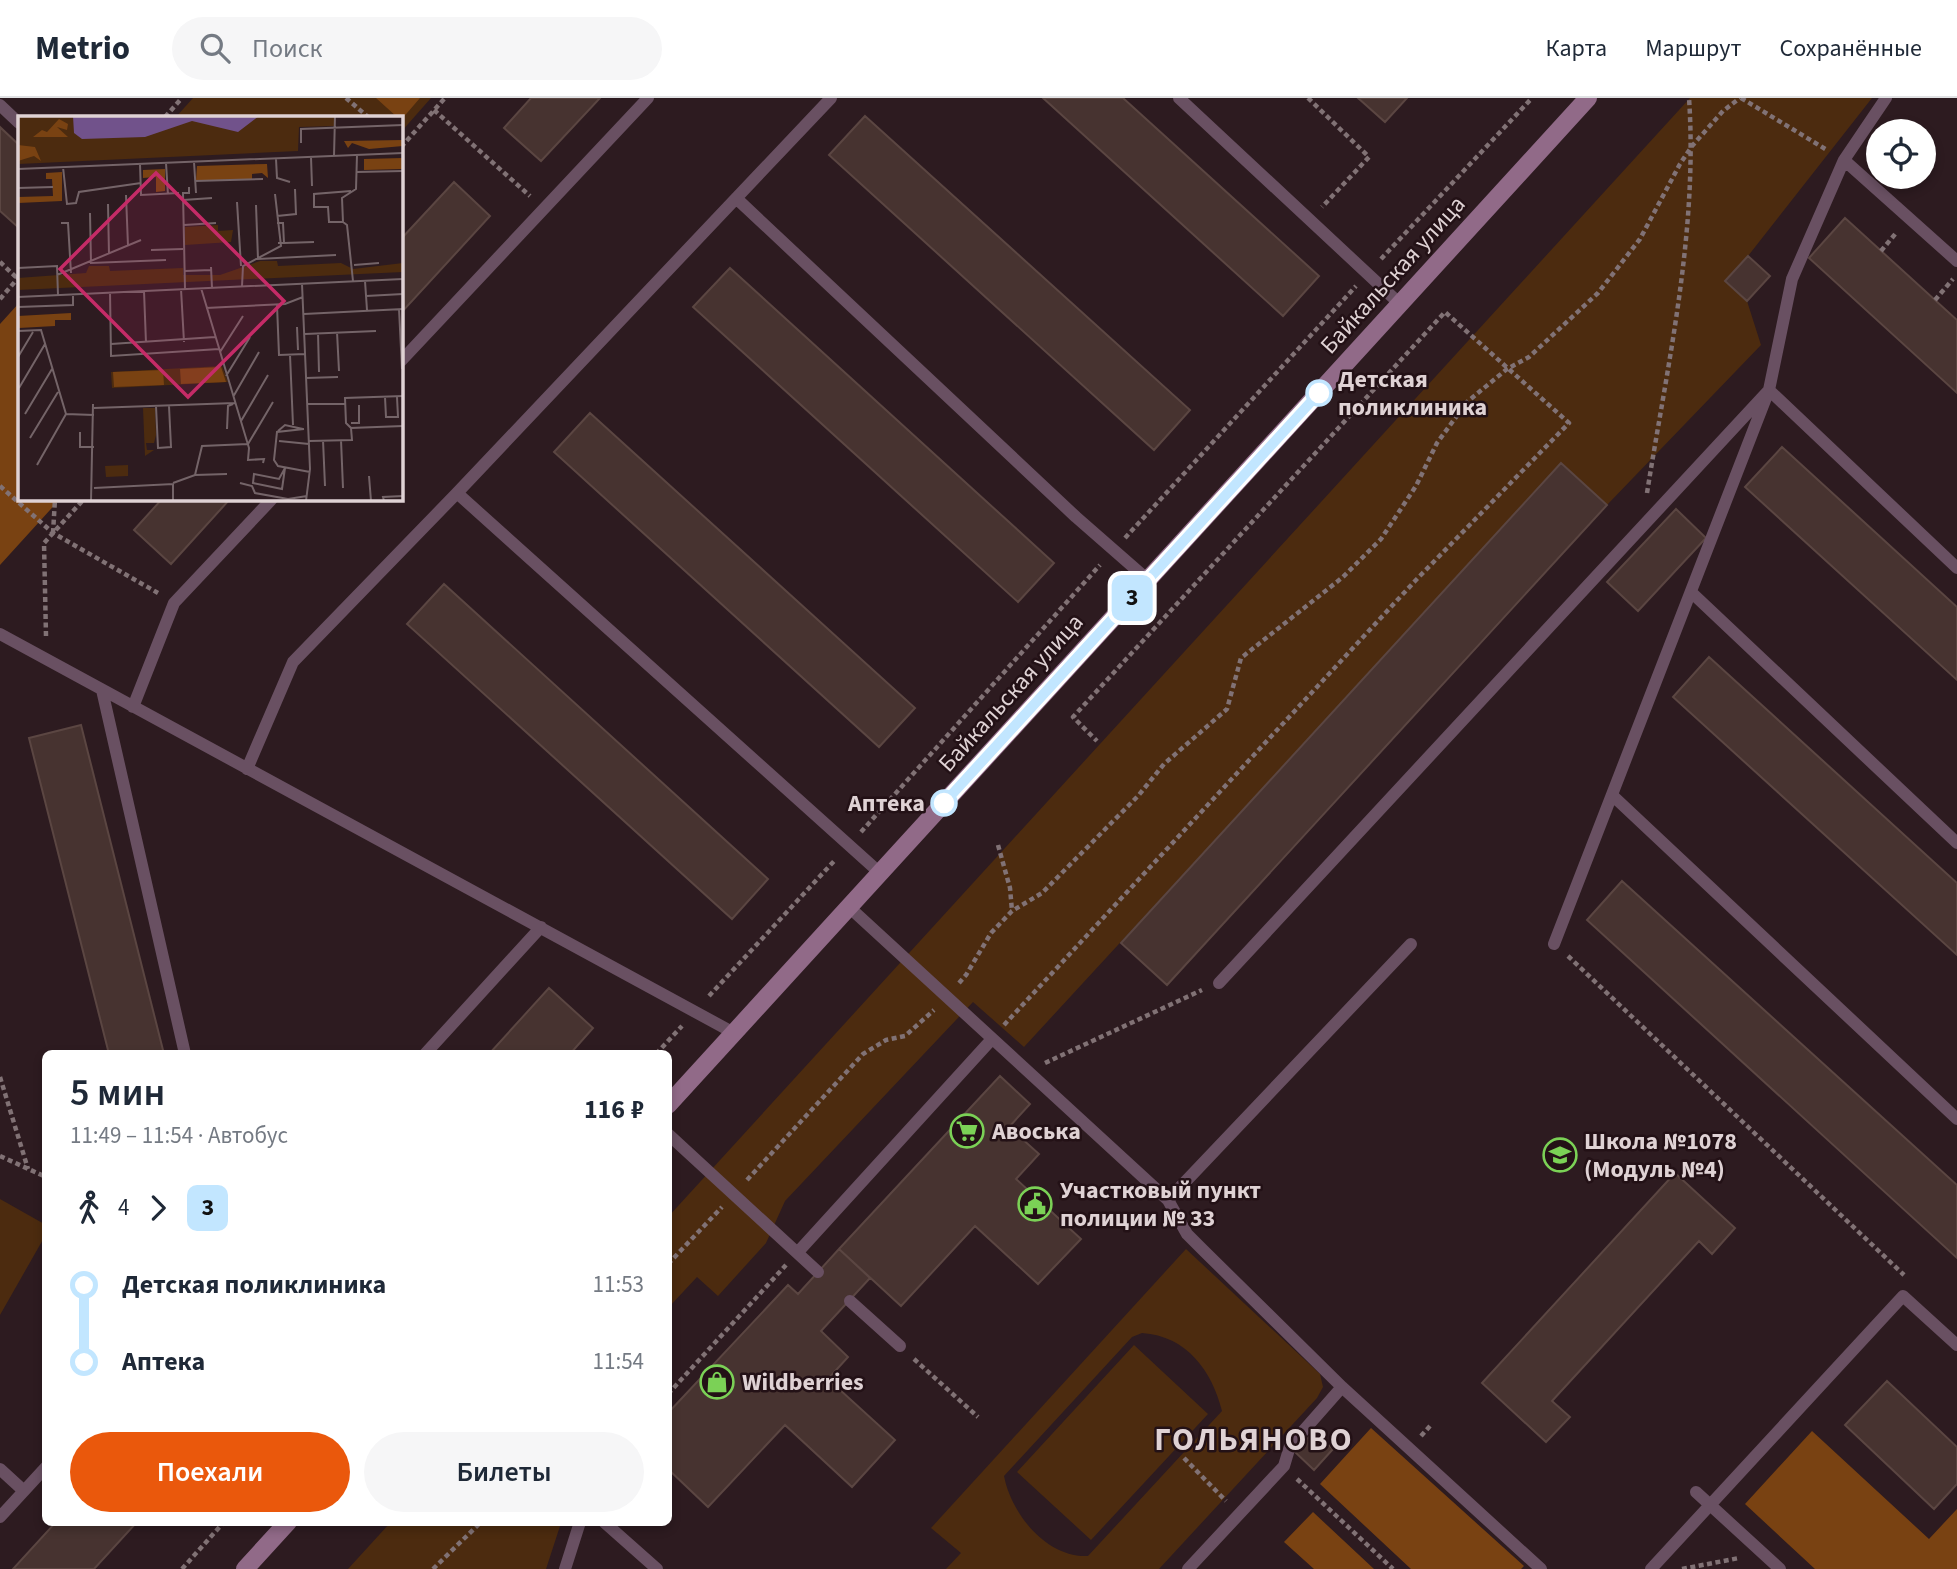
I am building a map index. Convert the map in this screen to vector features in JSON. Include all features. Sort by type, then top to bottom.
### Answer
[{"type":"street","name":"Байкальская улица","points":[[672,1101],[1588,98]]},
{"type":"street","points":[[245,1569],[284,1526]]},
{"type":"lane","points":[[402,360],[648,98]]},
{"type":"lane","points":[[247,769],[293,662],[831,98]]},
{"type":"lane","points":[[1179,98],[1400,304]]},
{"type":"lane","points":[[1554,944],[1769,390],[1792,279],[1844,160],[1886,98]]},
{"type":"lane","points":[[0,105],[18,122]]},
{"type":"lane","points":[[1844,160],[1957,261]]},
{"type":"lane","points":[[736,198],[1148,580]]},
{"type":"lane","points":[[1219,983],[1769,390]]},
{"type":"lane","points":[[1769,390],[1957,568]]},
{"type":"lane","points":[[457,493],[880,873]]},
{"type":"lane","points":[[133,707],[174,603],[271,500]]},
{"type":"lane","points":[[1691,593],[1957,843]]},
{"type":"lane","points":[[0,634],[734,1033]]},
{"type":"lane","points":[[102,690],[183,1050]]},
{"type":"lane","points":[[1612,795],[1957,1119]]},
{"type":"lane","points":[[849,907],[1168,1200],[1187,1234],[1342,1387],[1541,1569]]},
{"type":"lane","points":[[429,1050],[541,927]]},
{"type":"lane","points":[[1168,1200],[1412,944]]},
{"type":"lane","points":[[798,1252],[992,1039]]},
{"type":"lane","points":[[672,1138],[818,1272]]},
{"type":"lane","points":[[1651,1569],[1903,1296],[1957,1345]]},
{"type":"lane","points":[[850,1300],[900,1346]]},
{"type":"lane","points":[[1188,1569],[1284,1466],[1290,1447],[1342,1387]]},
{"type":"lane","points":[[0,1469],[24,1491]]},
{"type":"lane","points":[[0,1517],[42,1471]]},
{"type":"lane","points":[[1696,1492],[1780,1569]]},
{"type":"lane","points":[[565,1569],[579,1526]]},
{"type":"lane","points":[[609,1526],[657,1569]]},
{"type":"path","points":[[165,116],[182,98]]},
{"type":"path","points":[[346,98],[367,116]]},
{"type":"path","points":[[402,146],[446,98]]},
{"type":"path","points":[[1308,98],[1368,157],[1311,220]]},
{"type":"path","points":[[660,1050],[849,846],[1114,550],[1532,98]]},
{"type":"path","points":[[1641,529],[1684,269],[1692,146],[1689,98]]},
{"type":"path","points":[[672,1260],[863,1054],[886,1040],[905,1036],[925,1020],[966,975],[992,933],[1012,911],[1042,893],[1138,796],[1164,764],[1227,709],[1241,658],[1343,577],[1381,539],[1416,486],[1437,443],[1467,402],[1507,369],[1529,357],[1598,293],[1640,239],[1692,146],[1723,111],[1740,98],[1844,160]]},
{"type":"path","points":[[434,110],[544,208]]},
{"type":"path","points":[[0,262],[18,278],[0,299]]},
{"type":"path","points":[[1935,300],[1957,274]]},
{"type":"path","points":[[992,1039],[1415,581],[1569,423],[1445,312],[1073,717],[1097,741]]},
{"type":"path","points":[[0,486],[53,533],[174,603]]},
{"type":"path","points":[[53,533],[55,500]]},
{"type":"path","points":[[47,660],[44,543],[83,500]]},
{"type":"path","points":[[998,845],[1010,888],[1012,911]]},
{"type":"path","points":[[1554,944],[1914,1284],[1903,1296]]},
{"type":"path","points":[[1027,1071],[1219,983]]},
{"type":"path","points":[[0,1077],[28,1168]]},
{"type":"path","points":[[0,1156],[42,1175]]},
{"type":"path","points":[[672,1390],[798,1252]]},
{"type":"path","points":[[900,1346],[978,1417]]},
{"type":"path","points":[[1184,1458],[1239,1514]]},
{"type":"path","points":[[1284,1466],[1393,1569]]},
{"type":"path","points":[[182,1569],[221,1526]]},
{"type":"path","points":[[433,1569],[477,1526]]},
{"type":"path","points":[[1682,1569],[1763,1553]]},
{"type":"shaded area","points":[[193,98],[431,98],[402,131],[402,116],[177,116]]},
{"type":"shaded area","points":[[376,98],[420,98],[402,119],[402,116],[396,116]]},
{"type":"shaded area","points":[[1690,98],[1872,98],[1726,281],[1747,301],[1761,345],[1607,505],[1561,464],[1024,1047],[973,1002],[785,1201],[766,1243],[718,1296],[697,1277],[672,1304],[672,1213]]},
{"type":"shaded area","points":[[18,304],[18,500],[59,500],[0,565],[0,324]]},
{"type":"shaded area","points":[[0,1199],[42,1223],[42,1241],[0,1315]]},
{"type":"shaded area","points":[[1186,1249],[1320,1374],[1323,1387],[1317,1398],[1159,1569],[946,1569],[961,1553],[931,1528]],"holes":[[[1142,1333],[1158,1336],[1184,1348],[1195,1358],[1212,1382],[1222,1411],[1088,1556],[1058,1550],[1033,1531],[1023,1518],[1014,1504],[1004,1476],[1132,1337]]]},
{"type":"shaded area","points":[[1134,1345],[1208,1414],[1091,1540],[1017,1472]]},
{"type":"shaded area","points":[[1371,1428],[1524,1566],[1521,1569],[1411,1569],[1320,1484]]},
{"type":"shaded area","points":[[1812,1431],[1929,1539],[1957,1509],[1957,1569],[1815,1569],[1745,1504]]},
{"type":"shaded area","points":[[1313,1512],[1374,1569],[1314,1569],[1284,1542]]},
{"type":"shaded area","points":[[387,1526],[560,1526],[546,1569],[348,1569]]},
{"type":"building","points":[[531,98],[600,98],[541,161],[504,128]]},
{"type":"building","points":[[1043,98],[1123,98],[1319,276],[1283,316]]},
{"type":"building","points":[[1358,98],[1407,98],[1385,122]]},
{"type":"building","points":[[865,116],[1190,410],[1154,450],[829,155]]},
{"type":"building","points":[[0,127],[18,144],[18,227],[0,211]]},
{"type":"building","points":[[454,182],[490,216],[402,312],[402,238]]},
{"type":"building","points":[[1845,218],[1957,320],[1957,393],[1809,258]]},
{"type":"building","points":[[1748,256],[1770,276],[1747,301],[1725,281]]},
{"type":"building","points":[[730,268],[1054,563],[1018,602],[693,307]]},
{"type":"building","points":[[590,413],[915,708],[879,747],[554,452]]},
{"type":"building","points":[[1782,447],[1957,607],[1957,680],[1745,487]]},
{"type":"building","points":[[1561,463],[1607,505],[1167,985],[1121,943]]},
{"type":"building","points":[[161,500],[229,500],[171,564],[134,530]]},
{"type":"building","points":[[1676,509],[1706,538],[1638,611],[1607,582]]},
{"type":"building","points":[[444,584],[768,879],[732,919],[407,624]]},
{"type":"building","points":[[1709,657],[1957,883],[1957,955],[1673,697]]},
{"type":"building","points":[[81,725],[163,1050],[108,1050],[29,738]]},
{"type":"building","points":[[1622,881],[1957,1185],[1957,1258],[1587,920]]},
{"type":"building","points":[[549,988],[593,1028],[574,1050],[493,1050]]},
{"type":"building","points":[[1000,1076],[1030,1104],[1009,1127],[1039,1154],[1016,1179],[1081,1239],[1038,1284],[975,1226],[901,1306],[839,1249]]},
{"type":"building","points":[[1675,1173],[1735,1228],[1712,1254],[1699,1241],[1552,1401],[1570,1417],[1546,1442],[1482,1383]]},
{"type":"building","points":[[839,1249],[870,1278],[821,1331],[848,1357],[828,1379],[895,1440],[852,1487],[785,1425],[708,1507],[672,1473],[672,1409],[788,1285],[798,1294]]},
{"type":"building","points":[[1887,1381],[1957,1447],[1957,1484],[1934,1509],[1845,1425]]},
{"type":"building","points":[[1314,1432],[1333,1449],[1314,1470],[1295,1452]]},
{"type":"building","points":[[52,1526],[133,1526],[94,1569],[13,1569]]},
{"type":"bus line","name":"3","points":[[944,803],[1319,393]]},
{"type":"place","name":"Детская поликлиника","points":[[1319,393]]},
{"type":"place","name":"Аптека","points":[[944,803]]},
{"type":"place","name":"Авоська","points":[[967,1131]]},
{"type":"place","name":"Школа №1078 (Модуль №4)","points":[[1560,1155]]},
{"type":"place","name":"Участковый пункт полиции № 33","points":[[1035,1204]]},
{"type":"place","name":"Wildberries","points":[[717,1382]]},
{"type":"district","name":"ГОЛЬЯНОВО","points":[[1254,1440]]}]
